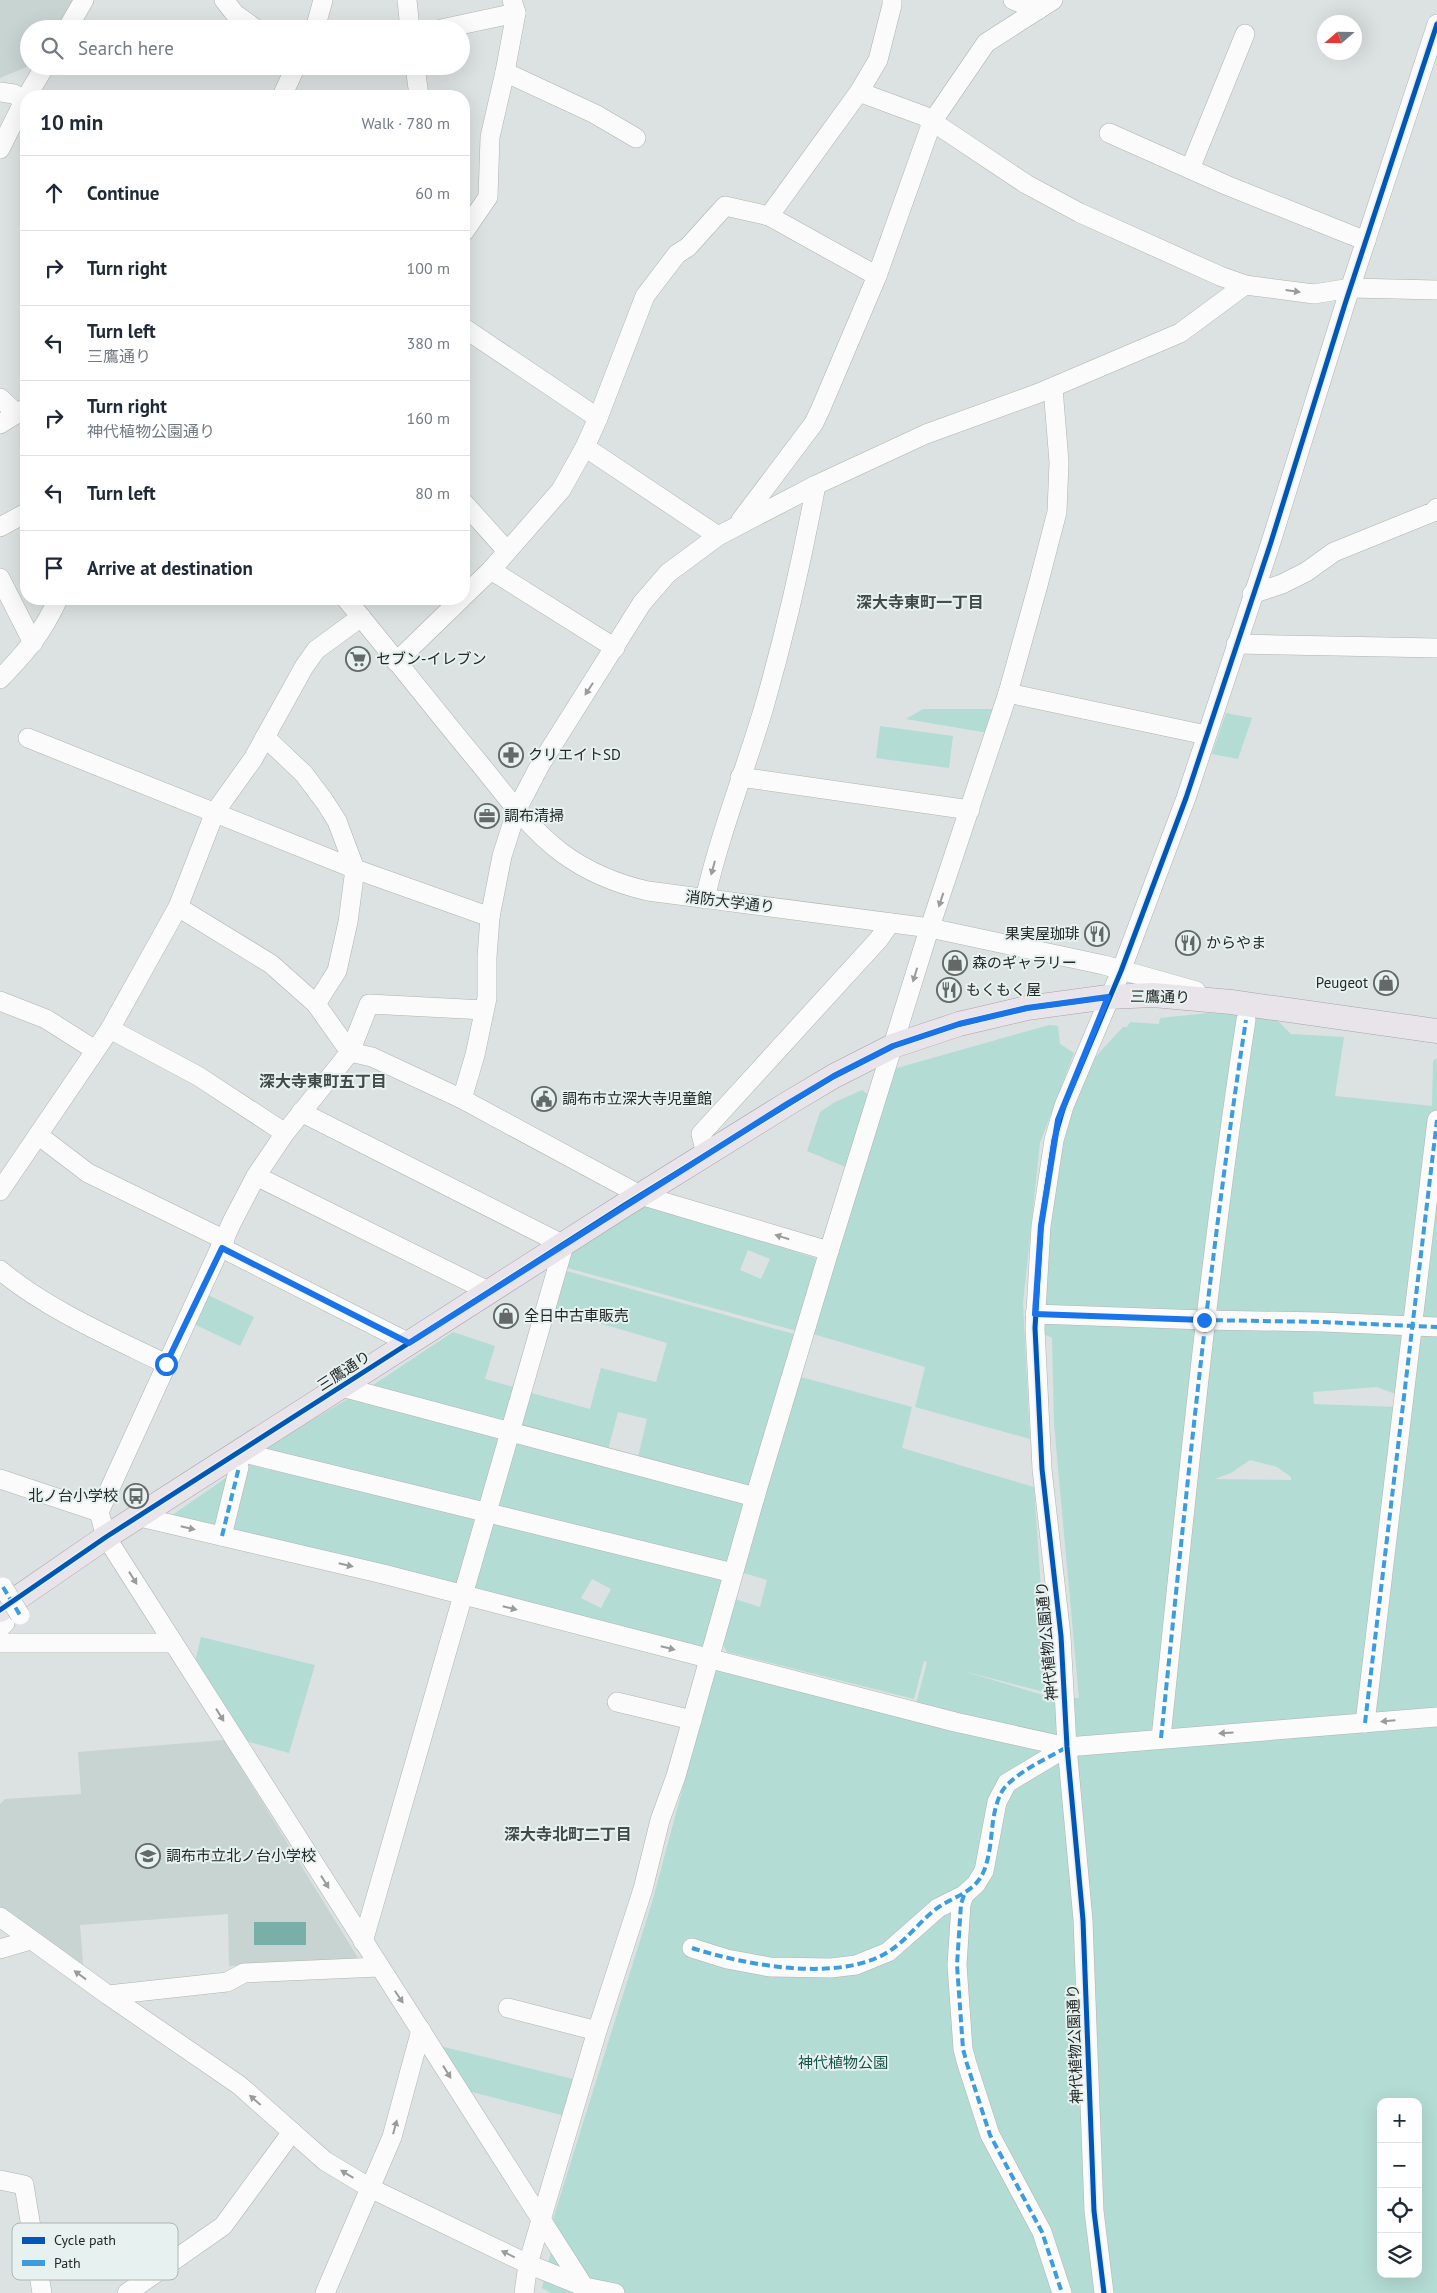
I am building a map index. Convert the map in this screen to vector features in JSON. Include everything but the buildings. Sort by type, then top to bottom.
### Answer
[{"type":"main road","name":"三鷹通り","points":[[5,1610],[106,1537],[240,1460],[409,1343],[706,1154],[826,1081],[893,1046],[995,1014],[1108,997],[1192,997],[1437,1031]]},
{"type":"street","points":[[72,20],[84,0]]},
{"type":"street","points":[[224,0],[235,14],[243,20]]},
{"type":"street","points":[[318,20],[324,0]]},
{"type":"street","points":[[407,0],[409,20]]},
{"type":"street","points":[[769,216],[859,92],[878,60],[892,0]]},
{"type":"street","points":[[1013,0],[1046,5]]},
{"type":"street","points":[[739,523],[814,423],[877,276],[932,122],[986,42],[1046,5]]},
{"type":"street","points":[[470,20],[514,7],[506,72],[490,137],[488,197],[470,223]]},
{"type":"street","name":"神代植物公園通り","points":[[1104,2293],[1094,2211],[1083,1920],[1067,1747],[1061,1636],[1040,1446],[1035,1314],[1041,1226],[1058,1120],[1108,997],[1121,970],[1186,798],[1252,594],[1271,542],[1437,24]]},
{"type":"street","points":[[1190,169],[1245,34]]},
{"type":"street","points":[[506,72],[595,114],[636,138]]},
{"type":"street","points":[[31,90],[40,75]]},
{"type":"street","points":[[285,90],[292,75]]},
{"type":"street","points":[[416,75],[418,90]]},
{"type":"street","points":[[0,92],[20,96]]},
{"type":"street","points":[[859,92],[924,116],[1026,184],[1062,204],[1220,276],[1245,285],[1314,294],[1351,288],[1437,290]]},
{"type":"street","points":[[0,149],[20,111]]},
{"type":"street","points":[[1109,133],[1190,169],[1366,241]]},
{"type":"street","points":[[470,590],[561,490],[585,447],[598,418],[645,296],[677,254],[688,247],[725,206],[769,216],[877,276]]},
{"type":"street","points":[[462,1099],[487,998],[487,957],[490,917],[502,856],[517,810],[540,765],[642,603],[668,573],[739,523],[816,485],[926,434],[1052,388],[1180,333],[1245,285]]},
{"type":"street","points":[[470,332],[598,418]]},
{"type":"street","points":[[524,2293],[528,2264],[597,2030],[644,1889],[660,1820],[676,1776],[755,1497],[829,1251],[930,928],[1008,693],[1057,512],[1059,462],[1052,388]]},
{"type":"street","points":[[0,398],[20,410]]},
{"type":"street","points":[[0,424],[20,412]]},
{"type":"street","points":[[585,447],[718,536]]},
{"type":"street","points":[[705,899],[721,837],[763,708],[786,625],[804,550],[816,485]]},
{"type":"street","points":[[1252,594],[1282,584],[1306,572],[1334,552],[1434,512],[1437,508]]},
{"type":"street","points":[[470,510],[507,551]]},
{"type":"street","points":[[0,527],[20,516]]},
{"type":"street","points":[[490,570],[615,648]]},
{"type":"street","points":[[0,578],[33,643]]},
{"type":"street","points":[[0,679],[33,643],[47,624],[55,605]]},
{"type":"street","name":"消防大学通り","points":[[351,605],[517,810],[550,843],[579,865],[595,874],[632,888],[930,928],[1104,964],[1231,1002]]},
{"type":"street","points":[[396,662],[455,605]]},
{"type":"street","points":[[0,1190],[110,1029],[178,907],[215,812],[253,759],[316,650],[361,617]]},
{"type":"street","points":[[1236,644],[1437,648]]},
{"type":"street","points":[[1008,693],[1206,735]]},
{"type":"street","points":[[265,737],[304,774],[320,794],[336,821],[355,869],[348,922],[337,972],[316,1004]]},
{"type":"street","points":[[28,738],[355,869],[490,917]]},
{"type":"street","points":[[740,777],[970,810]]},
{"type":"street","points":[[178,907],[271,964],[316,1004],[350,1052],[372,1057],[462,1099],[640,1196],[829,1251]]},
{"type":"street","points":[[706,1154],[701,1134],[879,939],[890,924]]},
{"type":"street","points":[[0,1001],[46,1019],[95,1050]]},
{"type":"street","points":[[484,1010],[369,1004],[350,1052],[285,1133],[256,1176],[166,1364],[99,1512],[106,1537],[587,2290]]},
{"type":"street","points":[[1161,1738],[1204,1320],[1224,1165],[1246,1020]]},
{"type":"street","points":[[110,1029],[198,1076],[285,1133]]},
{"type":"street","points":[[301,1112],[564,1245],[363,1942]]},
{"type":"street","points":[[1365,1723],[1437,1120]]},
{"type":"street","points":[[38,1135],[88,1173],[409,1343]]},
{"type":"street","points":[[256,1176],[490,1292]]},
{"type":"street","points":[[0,1270],[11,1280],[63,1311],[166,1364]]},
{"type":"street","points":[[1035,1314],[1322,1322],[1437,1328]]},
{"type":"street","points":[[342,1388],[755,1497]]},
{"type":"street","points":[[222,1536],[240,1460],[487,1513],[733,1573]]},
{"type":"street","points":[[0,1479],[99,1512]]},
{"type":"street","points":[[140,1517],[383,1574],[946,1719],[1067,1747],[1437,1717]]},
{"type":"street","points":[[0,1643],[174,1643]]},
{"type":"street","points":[[617,1702],[692,1720]]},
{"type":"street","points":[[692,1948],[727,1959],[770,1968],[831,1968],[856,1965],[888,1952],[938,1908],[964,1895],[976,1884],[984,1871],[997,1802],[1008,1784],[1067,1747]]},
{"type":"street","points":[[964,1895],[961,1904],[957,1965],[963,2049],[966,2064],[990,2135],[1042,2232],[1062,2293]]},
{"type":"street","points":[[0,1917],[108,1995],[239,2085],[325,2161],[370,2188],[528,2264],[587,2290],[615,2293]]},
{"type":"street","points":[[0,1949],[31,1940]]},
{"type":"street","points":[[108,1995],[226,1982],[244,1973],[379,1967]]},
{"type":"street","points":[[508,2008],[597,2030]]},
{"type":"street","points":[[325,2293],[392,2137],[421,2030]]},
{"type":"street","points":[[178,2258],[223,2226],[292,2132]]},
{"type":"street","points":[[1,2177],[24,2185],[30,2223]]},
{"type":"street","points":[[40,2280],[42,2293]]},
{"type":"street","points":[[132,2290],[146,2280]]},
{"type":"street","points":[[132,2290],[155,2293]]},
{"type":"shaded area","points":[[0,0],[79,0],[67,20],[20,20],[20,70],[0,78]]},
{"type":"shaded area","name":"調布市立北ノ台小学校","points":[[224,1740],[360,1961],[229,1966],[228,1914],[80,1925],[84,1975],[0,1907],[0,1804],[5,1799],[81,1794],[78,1752]]},
{"type":"shaded area","points":[[254,1922],[306,1922],[306,1945],[254,1945]]},
{"type":"green space","points":[[923,709],[995,709],[988,733],[906,719]]},
{"type":"green space","points":[[1226,713],[1252,718],[1238,759],[1212,754]]},
{"type":"green space","points":[[880,726],[953,736],[949,768],[876,758]]},
{"type":"green space","name":"神代植物公園","points":[[1208,1013],[1273,1016],[1291,1034],[1344,1037],[1335,1096],[1432,1106],[1433,1061],[1437,1058],[1437,2293],[551,2293],[542,2288],[557,2227],[553,2219],[653,1899],[715,1667],[913,1715],[927,1662],[924,1661],[914,1699],[727,1652],[720,1639],[732,1598],[760,1607],[767,1580],[740,1572],[797,1376],[912,1407],[902,1448],[1034,1487],[1048,1693],[963,1671],[1053,1698],[1079,1698],[1054,1424],[1052,1338],[1044,1334],[1047,1242],[1067,1117],[1088,1065],[1123,1027],[1127,1027],[1130,1022],[1159,1024],[1160,1018]],"holes":[[[1377,1387],[1398,1395],[1397,1407],[1314,1404],[1313,1392]],[[1250,1460],[1277,1467],[1291,1477],[1291,1480],[1215,1479],[1231,1473]]]},
{"type":"green space","points":[[1049,1025],[1058,1026],[1060,1044],[1074,1053],[1040,1143],[1023,1303],[1030,1439],[915,1407],[925,1367],[810,1333],[890,1070]]},
{"type":"green space","points":[[862,1090],[872,1098],[848,1168],[807,1151],[820,1112],[835,1102]]},
{"type":"green space","points":[[647,1204],[815,1258],[816,1261],[797,1331],[564,1267],[567,1255]],"holes":[[[748,1250],[770,1259],[761,1279],[740,1270]]]},
{"type":"green space","points":[[563,1270],[794,1334],[749,1487],[638,1457],[647,1419],[618,1412],[608,1450],[522,1428],[519,1422],[528,1392],[590,1409],[601,1368],[656,1382],[667,1343],[551,1309]]},
{"type":"green space","points":[[208,1295],[254,1317],[240,1346],[194,1324]]},
{"type":"green space","points":[[453,1332],[495,1346],[485,1379],[517,1388],[507,1417],[501,1423],[371,1391],[373,1385]]},
{"type":"green space","points":[[351,1397],[499,1436],[501,1441],[480,1505],[266,1453],[265,1448]]},
{"type":"green space","points":[[514,1442],[747,1502],[729,1562],[500,1510],[497,1504]]},
{"type":"green space","points":[[246,1464],[476,1518],[457,1583],[168,1518]]},
{"type":"green space","points":[[496,1521],[719,1576],[722,1582],[703,1649],[476,1593],[473,1587],[491,1525]],"holes":[[[592,1579],[611,1589],[601,1608],[581,1598]]]},
{"type":"green space","points":[[201,1637],[315,1665],[289,1753],[242,1740],[194,1666]]},
{"type":"green space","points":[[440,2046],[577,2080],[565,2116],[464,2090]]},
{"type":"marked path","points":[[1161,1738],[1209,1289],[1246,1020]]},
{"type":"marked path","points":[[1365,1723],[1437,1120]]},
{"type":"marked path","points":[[1035,1314],[1437,1327]]},
{"type":"marked path","points":[[222,1536],[239,1467]]},
{"type":"marked path","points":[[3,1587],[20,1615]]},
{"type":"marked path","points":[[692,1948],[764,1965],[818,1969],[844,1967],[867,1961],[888,1952],[936,1909],[974,1886],[983,1873],[987,1861],[995,1811],[1003,1790],[1022,1773],[1067,1747]]},
{"type":"marked path","points":[[964,1895],[961,1904],[957,1965],[963,2049],[990,2135],[1042,2232],[1062,2293]]},
{"type":"cycle path","points":[[1104,2293],[1094,2211],[1083,1920],[1067,1747],[1061,1636],[1042,1469],[1035,1328],[1041,1226],[1054,1140],[1064,1106],[1121,971],[1186,798],[1271,542],[1345,304],[1437,24]]},
{"type":"cycle path","points":[[0,1610],[106,1537],[626,1204],[834,1076],[893,1046],[959,1024],[1027,1008],[1087,1000]]},
{"type":"place","name":"セブン-イレブン","points":[[358,659]]},
{"type":"place","name":"クリエイトSD","points":[[511,755]]},
{"type":"place","name":"調布清掃","points":[[487,816]]},
{"type":"place","name":"果実屋珈琲","points":[[1097,934]]},
{"type":"place","name":"からやま","points":[[1188,943]]},
{"type":"place","name":"森のギャラリー","points":[[955,963]]},
{"type":"place","name":"Peugeot","points":[[1386,983]]},
{"type":"place","name":"もくもく屋","points":[[949,990]]},
{"type":"place","name":"調布市立深大寺児童館","points":[[544,1099]]},
{"type":"place","name":"全日中古車販売","points":[[506,1316]]},
{"type":"place","name":"北ノ台小学校","points":[[136,1496]]},
{"type":"place","name":"調布市立北ノ台小学校","points":[[148,1856]]},
{"type":"district","name":"深大寺東町一丁目","points":[[920,602]]},
{"type":"district","name":"深大寺東町五丁目","points":[[323,1081]]},
{"type":"district","name":"深大寺北町二丁目","points":[[568,1834]]},
{"type":"route","points":[[166,1364],[222,1248],[409,1343],[626,1204],[787,1104],[834,1076],[893,1046],[995,1014],[1108,997],[1058,1120],[1041,1226],[1035,1314],[1204,1320]]}]
